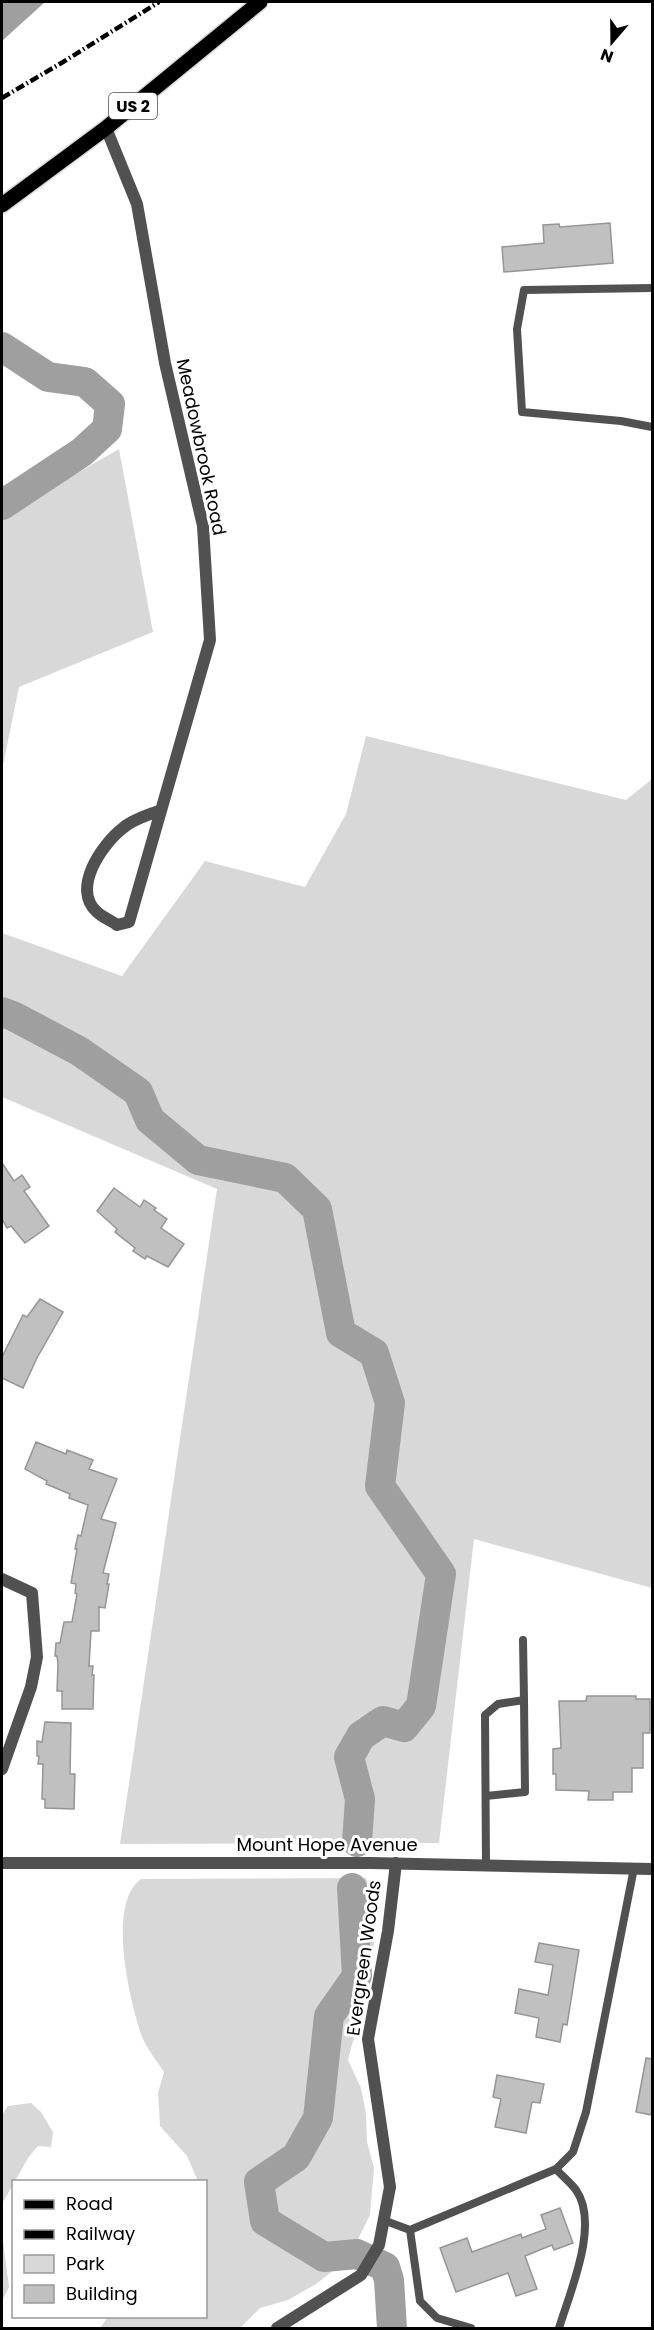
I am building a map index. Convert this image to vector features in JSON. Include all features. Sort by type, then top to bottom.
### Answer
[{"type":"main road","name":"US 2","points":[[2,204],[106,128],[260,2]]},
{"type":"street","name":"Meadowbrook Road","points":[[106,128],[137,204],[165,363],[203,526],[210,640],[129,922],[117,925],[95,911],[86,890],[91,867],[108,842],[124,827],[161,810]]},
{"type":"street","points":[[2,1579],[32,1593],[37,1657],[31,1687],[5,1744],[2,1769]]},
{"type":"street","name":"Mount Hope Avenue","points":[[2,1863],[396,1863],[652,1869]]},
{"type":"street","name":"Evergreen Woods","points":[[277,2328],[361,2275],[379,2245],[390,2187],[368,2039],[388,1931],[396,1863]]},
{"type":"lane","points":[[652,288],[524,290],[517,329],[522,412],[621,421],[652,427]]},
{"type":"lane","points":[[486,1796],[525,1792],[524,1640]]},
{"type":"lane","points":[[486,1865],[485,1715],[498,1704],[524,1700]]},
{"type":"lane","points":[[383,2220],[410,2230],[556,2169],[573,2152],[586,2112],[634,1868]]},
{"type":"lane","points":[[556,2169],[577,2191],[586,2215],[585,2240],[559,2328]]},
{"type":"lane","points":[[410,2230],[420,2301],[437,2318],[471,2328]]},
{"type":"green space","points":[[119,449],[153,632],[19,687],[2,770],[2,516]]},
{"type":"green space","points":[[366,736],[626,800],[652,779],[652,1588],[474,1539],[439,1843],[120,1844],[217,1189],[2,1097],[2,933],[122,976],[205,861],[305,887],[346,814]]},
{"type":"green space","points":[[366,1878],[372,1895],[374,1945],[368,1984],[348,2060],[361,2088],[366,2114],[367,2142],[374,2168],[370,2215],[348,2259],[316,2284],[288,2300],[260,2308],[240,2328],[100,2328],[107,2318],[207,2318],[207,2180],[196,2180],[187,2156],[160,2126],[158,2093],[164,2072],[142,2037],[127,1978],[123,1931],[125,1909],[131,1892],[141,1879]]},
{"type":"green space","points":[[31,2103],[41,2112],[53,2132],[51,2147],[38,2146],[16,2180],[12,2180],[12,2186],[2,2204],[2,2115],[8,2106]]},
{"type":"green space","points":[[2,2233],[9,2287],[2,2301]]},
{"type":"shaded area","points":[[2,2],[45,2],[2,41]]},
{"type":"building","points":[[610,223],[613,263],[504,272],[502,247],[544,243],[543,225],[559,224],[560,227]]},
{"type":"building","points":[[2,1163],[14,1181],[22,1175],[30,1187],[24,1191],[49,1226],[25,1243],[11,1226],[7,1228],[2,1219]]},
{"type":"building","points":[[114,1188],[140,1207],[144,1200],[167,1219],[161,1228],[184,1244],[168,1267],[147,1256],[145,1259],[133,1251],[135,1248],[115,1232],[117,1229],[97,1211]]},
{"type":"building","points":[[40,1299],[63,1312],[23,1388],[2,1378],[2,1357],[23,1315],[27,1317]]},
{"type":"building","points":[[36,1442],[66,1454],[67,1450],[93,1460],[89,1469],[117,1479],[101,1519],[116,1523],[103,1573],[109,1574],[105,1608],[99,1607],[99,1631],[91,1631],[89,1666],[93,1666],[92,1675],[94,1675],[93,1709],[62,1709],[62,1691],[57,1691],[58,1664],[57,1656],[55,1656],[56,1643],[60,1643],[64,1622],[72,1622],[77,1594],[75,1593],[76,1584],[71,1583],[77,1549],[75,1549],[78,1535],[81,1536],[88,1505],[69,1498],[70,1494],[46,1484],[47,1481],[25,1469]]},
{"type":"building","points":[[587,1696],[636,1696],[636,1699],[650,1699],[650,1733],[643,1733],[643,1768],[632,1768],[632,1792],[613,1792],[613,1800],[588,1800],[589,1791],[556,1790],[556,1774],[553,1774],[553,1749],[561,1748],[559,1701],[586,1701]]},
{"type":"building","points":[[45,1722],[71,1723],[70,1774],[75,1774],[74,1809],[45,1808],[45,1799],[42,1799],[43,1764],[38,1764],[37,1741],[42,1742]]},
{"type":"building","points":[[539,1943],[579,1950],[567,2025],[563,2024],[560,2042],[536,2037],[539,2018],[515,2013],[519,1989],[548,1995],[553,1965],[535,1962]]},
{"type":"building","points":[[646,2058],[652,2059],[652,2115],[636,2112]]},
{"type":"building","points":[[497,2075],[544,2084],[540,2103],[532,2102],[526,2133],[495,2127],[501,2099],[493,2097]]},
{"type":"building","points":[[560,2208],[573,2243],[554,2250],[552,2245],[525,2256],[537,2289],[516,2296],[508,2273],[456,2292],[440,2248],[467,2238],[472,2252],[521,2234],[522,2238],[546,2229],[541,2215]]},
{"type":"waterway","points":[[2,347],[48,377],[85,382],[110,404],[107,429],[82,452],[2,505]]},
{"type":"waterway","points":[[2,1012],[79,1051],[138,1092],[150,1120],[198,1160],[285,1178],[317,1209],[341,1333],[374,1353],[390,1403],[380,1486],[441,1574],[421,1706],[404,1727],[383,1721],[361,1736],[349,1757],[360,1799],[357,1842]]},
{"type":"waterway","points":[[352,1888],[357,1976],[329,2016],[318,2118],[296,2157],[259,2182],[265,2221],[324,2257],[357,2254],[385,2267],[389,2280],[392,2328]]},
{"type":"railway","points":[[2,98],[159,2]]}]
